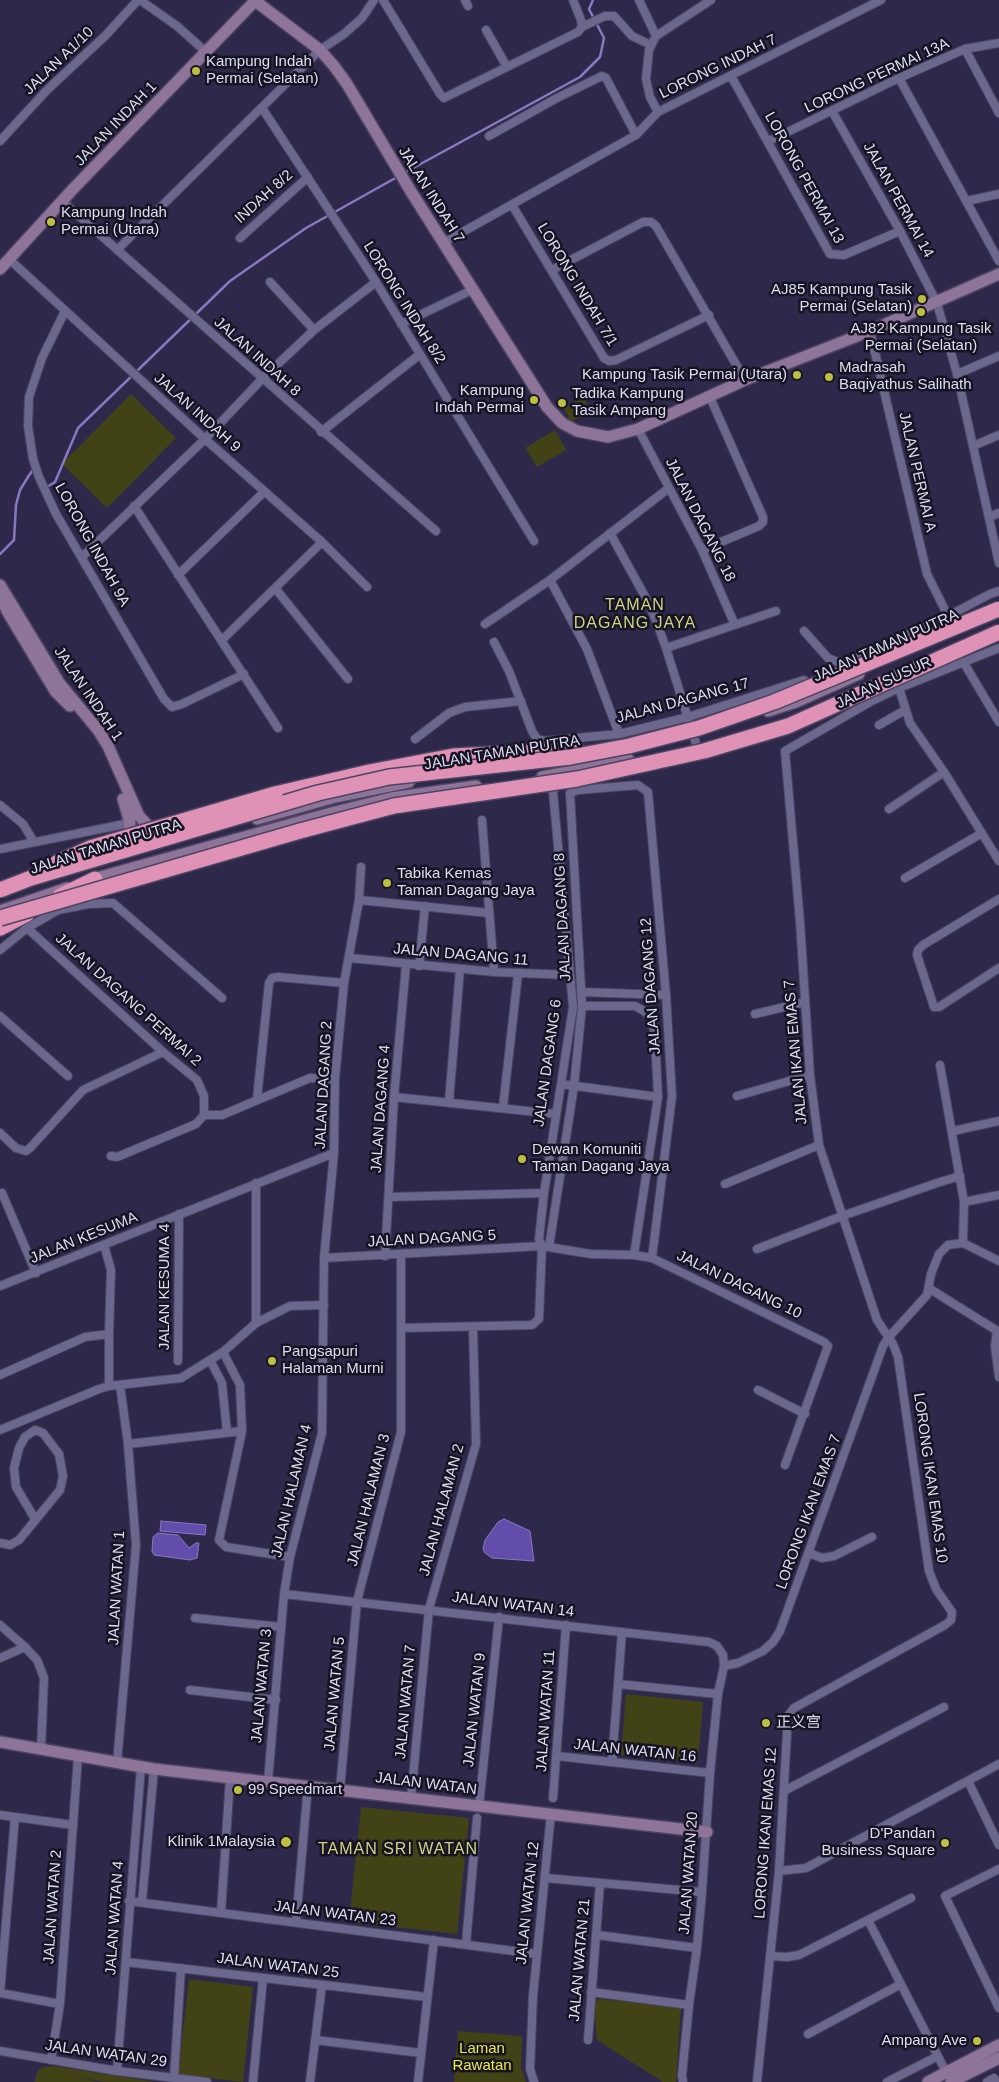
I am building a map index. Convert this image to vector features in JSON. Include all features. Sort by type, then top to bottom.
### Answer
[{"type":"highway","points":[[0,890],[31,878],[318,793],[389,776],[571,757],[629,746],[699,728],[774,702],[999,609]]},
{"type":"highway","points":[[0,918],[300,831],[394,806],[577,778],[713,748],[788,726],[999,632]]},
{"type":"highway","points":[[31,878],[55,863],[90,848],[276,794],[351,776],[453,756],[629,747]]},
{"type":"highway","points":[[388,785],[435,766],[493,754]]},
{"type":"highway","points":[[0,928],[95,879]]},
{"type":"street","name":"JALAN A1/10","points":[[0,141],[53,84],[105,36],[139,0],[177,26],[206,52]]},
{"type":"street","name":"JALAN INDAH 1","points":[[0,269],[62,201],[255,0]]},
{"type":"street","name":"JALAN INDAH 7","points":[[255,0],[320,50],[347,84],[410,190],[547,407],[562,423],[577,432],[608,437],[638,429]]},
{"type":"street","points":[[117,250],[320,50],[344,34],[362,18],[374,0]]},
{"type":"street","points":[[383,0],[444,98],[578,32],[582,27],[592,22],[611,15],[616,17],[628,32],[651,45]]},
{"type":"street","points":[[573,0],[582,27]]},
{"type":"street","points":[[639,0],[656,36]]},
{"type":"street","points":[[658,112],[650,97],[646,79],[647,59],[651,45],[656,36],[711,0]]},
{"type":"street","name":"LORONG INDAH 7","points":[[443,243],[636,135],[658,112],[881,0]]},
{"type":"street","points":[[486,30],[507,67]]},
{"type":"street","name":"LORONG PERMAI 13A","points":[[769,142],[900,78],[965,49],[999,43]]},
{"type":"street","points":[[965,49],[999,113]]},
{"type":"street","points":[[489,136],[557,98],[602,76],[606,78],[636,135]]},
{"type":"street","name":"LORONG PERMAI 13","points":[[731,76],[830,254],[844,255],[900,231]]},
{"type":"street","points":[[900,78],[999,262]]},
{"type":"street","name":"LORONG INDAH 8/2","points":[[262,108],[376,282],[534,541]]},
{"type":"street","name":"JALAN PERMAI 14","points":[[832,111],[900,231],[937,303],[957,374],[999,563]]},
{"type":"street","name":"INDAH 8/2","points":[[240,238],[308,177]]},
{"type":"street","points":[[966,201],[999,194]]},
{"type":"street","name":"JALAN INDAH 8","points":[[62,201],[321,432],[436,531]]},
{"type":"street","name":"LORONG INDAH 7/1","points":[[512,205],[604,358],[610,361],[616,360],[708,315]]},
{"type":"street","points":[[552,270],[643,222],[651,222],[656,226],[745,380]]},
{"type":"street","name":"JALAN INDAH 9","points":[[9,259],[205,439],[322,542],[367,587]]},
{"type":"street","points":[[638,429],[745,380],[870,331],[999,274]]},
{"type":"street","points":[[270,282],[314,330]]},
{"type":"street","points":[[82,557],[205,439],[262,379],[314,330],[376,282]]},
{"type":"street","points":[[400,324],[472,290]]},
{"type":"street","name":"LORONG INDAH 9A","points":[[65,311],[42,358],[29,397],[28,426],[33,459],[38,477],[56,514],[164,699],[172,707],[244,674]]},
{"type":"street","name":"JALAN PERMAI A","points":[[870,331],[927,574],[948,616]]},
{"type":"street","points":[[321,432],[419,355]]},
{"type":"street","points":[[957,374],[999,356]]},
{"type":"street","points":[[702,550],[758,526],[763,522],[763,516],[709,396]]},
{"type":"street","name":"JALAN DAGANG 18","points":[[638,429],[702,550],[735,625]]},
{"type":"street","points":[[973,446],[999,435]]},
{"type":"street","points":[[486,624],[550,580],[669,488]]},
{"type":"street","points":[[178,575],[264,492]]},
{"type":"street","points":[[134,506],[278,728]]},
{"type":"street","points":[[989,517],[999,513]]},
{"type":"street","points":[[610,533],[648,602],[666,648],[697,747]]},
{"type":"street","points":[[222,640],[322,542]]},
{"type":"street","points":[[550,580],[587,649],[619,734]]},
{"type":"street","name":"JALAN INDAH 1","points":[[0,586],[0,593],[7,611],[55,691],[78,715],[103,750],[128,812],[130,823],[128,844],[123,856]]},
{"type":"street","name":"JALAN INDAH 1","points":[[0,586],[60,684],[98,730],[108,746],[139,816],[166,844]]},
{"type":"street","points":[[275,588],[348,679]]},
{"type":"street","points":[[804,631],[828,658],[840,663],[861,656],[999,591]]},
{"type":"street","points":[[666,648],[776,611]]},
{"type":"street","name":"JALAN TAMAN PUTRA","points":[[0,897],[123,856],[334,797],[388,785],[571,758],[693,735],[796,702],[999,613]]},
{"type":"street","name":"JALAN TAMAN PUTRA","points":[[0,911],[95,879],[391,798],[542,777],[697,747],[791,718],[999,627]]},
{"type":"street","points":[[415,739],[449,713],[465,707],[521,701],[494,642]]},
{"type":"street","name":"JALAN SUSUR","points":[[785,751],[870,702],[899,688],[999,648]]},
{"type":"street","points":[[964,663],[999,722]]},
{"type":"street","name":"JALAN DAGANG 17","points":[[521,701],[537,739],[545,741],[619,734],[688,717],[804,680]]},
{"type":"street","points":[[899,688],[910,723],[944,772],[999,861]]},
{"type":"street","points":[[880,726],[905,710]]},
{"type":"street","name":"JALAN IKAN EMAS 7","points":[[785,751],[800,922],[810,1075],[819,1145],[877,1320],[888,1338]]},
{"type":"street","points":[[889,809],[944,772]]},
{"type":"street","points":[[554,792],[557,781],[564,773]]},
{"type":"street","points":[[542,777],[554,792]]},
{"type":"street","name":"JALAN DAGANG 12","points":[[570,793],[638,785],[648,792],[666,996],[672,1096],[652,1258]]},
{"type":"street","name":"JALAN DAGANG 6","points":[[546,1247],[539,1238],[572,1007],[554,792]]},
{"type":"street","name":"JALAN DAGANG 8","points":[[546,1247],[574,1086],[582,1006],[570,793]]},
{"type":"street","points":[[0,805],[23,824],[34,842]]},
{"type":"street","points":[[482,820],[494,972]]},
{"type":"street","points":[[0,849],[130,823]]},
{"type":"street","points":[[905,878],[982,833]]},
{"type":"street","name":"JALAN DAGANG 2","points":[[324,1305],[324,1258],[334,1153],[335,1079],[344,983],[350,958],[361,867]]},
{"type":"street","points":[[999,899],[923,946],[918,950],[917,955],[934,1007],[939,1007],[999,968]]},
{"type":"street","points":[[358,900],[489,913]]},
{"type":"street","points":[[0,950],[27,928],[58,910],[88,904],[113,903],[222,998]]},
{"type":"street","points":[[419,966],[425,906]]},
{"type":"street","name":"JALAN DAGANG PERMAI 2","points":[[27,928],[196,1080],[204,1096],[204,1115]]},
{"type":"street","name":"JALAN DAGANG 11","points":[[350,958],[518,974],[570,975]]},
{"type":"street","name":"JALAN DAGANG 4","points":[[385,1256],[394,1097],[406,964]]},
{"type":"street","points":[[450,1102],[460,969]]},
{"type":"street","points":[[503,1107],[518,974]]},
{"type":"street","points":[[258,1099],[269,984],[272,978],[344,983]]},
{"type":"street","points":[[581,992],[666,996]]},
{"type":"street","points":[[754,1014],[804,1002]]},
{"type":"street","points":[[582,1006],[635,1006],[652,1019],[655,1036],[658,1097],[634,1254]]},
{"type":"street","points":[[0,1016],[68,1076]]},
{"type":"street","points":[[0,1133],[16,1148],[26,1151],[83,1090],[164,1052]]},
{"type":"street","points":[[940,1065],[964,1202],[963,1243]]},
{"type":"street","points":[[737,1096],[810,1075]]},
{"type":"street","points":[[111,1156],[117,1157],[196,1124],[204,1115],[222,1115],[310,1078],[335,1079]]},
{"type":"street","points":[[561,1084],[658,1097]]},
{"type":"street","points":[[394,1097],[556,1114]]},
{"type":"street","points":[[953,1132],[999,1121]]},
{"type":"street","points":[[725,1184],[819,1145]]},
{"type":"street","name":"JALAN KESUMA","points":[[0,1286],[334,1153]]},
{"type":"street","points":[[757,1249],[842,1216],[937,1182],[960,1176]]},
{"type":"street","points":[[256,1183],[256,1322]]},
{"type":"street","points":[[2,1192],[36,1273]]},
{"type":"street","points":[[389,1197],[544,1193]]},
{"type":"street","points":[[964,1202],[999,1195]]},
{"type":"street","name":"JALAN KESUMA 4","points":[[178,1361],[179,1214]]},
{"type":"street","points":[[888,1338],[921,1303],[930,1289],[931,1274],[939,1254],[948,1245],[963,1243],[999,1260]]},
{"type":"street","points":[[104,1245],[111,1270],[110,1386]]},
{"type":"street","points":[[401,1328],[532,1325],[537,1323],[540,1311],[546,1247]]},
{"type":"street","name":"JALAN DAGANG 10","points":[[546,1247],[591,1254],[634,1254],[652,1258],[824,1342],[828,1346],[804,1414]]},
{"type":"street","name":"JALAN DAGANG 5","points":[[324,1258],[546,1247]]},
{"type":"street","name":"JALAN HALAMAN 3","points":[[357,1601],[401,1432],[401,1255]]},
{"type":"street","points":[[930,1289],[998,1331],[995,1346],[999,1377]]},
{"type":"street","points":[[0,1430],[110,1386],[181,1378],[224,1352],[256,1322],[290,1306],[324,1305]]},
{"type":"street","name":"JALAN HALAMAN 4","points":[[284,1594],[290,1557],[322,1433],[324,1305]]},
{"type":"street","name":"JALAN HALAMAN 2","points":[[429,1610],[476,1444],[473,1327]]},
{"type":"street","points":[[0,1375],[84,1337],[109,1334]]},
{"type":"street","name":"LORONG IKAN EMAS 7","points":[[724,1666],[752,1657],[773,1642],[788,1614],[880,1353],[888,1338]]},
{"type":"street","name":"LORONG IKAN EMAS 10","points":[[888,1338],[898,1357],[929,1571],[936,1589],[952,1612],[951,1620]]},
{"type":"street","points":[[224,1352],[240,1384],[242,1431],[219,1537],[222,1545],[290,1557]]},
{"type":"street","points":[[210,1360],[222,1383],[227,1432]]},
{"type":"street","name":"JALAN WATAN 1","points":[[117,1763],[136,1545],[128,1444],[120,1385]]},
{"type":"street","points":[[758,1390],[804,1414],[785,1465]]},
{"type":"street","points":[[0,1543],[10,1545],[19,1540],[60,1490],[63,1476],[59,1454],[43,1433],[35,1430],[25,1437],[19,1448],[14,1468],[16,1487],[35,1519]]},
{"type":"street","points":[[128,1444],[242,1431]]},
{"type":"street","points":[[809,1554],[822,1558],[834,1556],[872,1537]]},
{"type":"street","name":"JALAN WATAN 14","points":[[284,1594],[710,1642],[717,1646],[723,1655],[724,1666]]},
{"type":"street","name":"JALAN WATAN 3","points":[[268,1781],[284,1594]]},
{"type":"street","name":"JALAN WATAN 5","points":[[340,1789],[357,1601]]},
{"type":"street","name":"JALAN WATAN 7","points":[[411,1798],[429,1610]]},
{"type":"street","points":[[195,1618],[281,1627]]},
{"type":"street","name":"JALAN WATAN 9","points":[[466,1944],[499,1618]]},
{"type":"street","name":"LORONG IKAN EMAS 12","points":[[757,2082],[779,1871],[788,1716],[794,1708],[951,1620]]},
{"type":"street","points":[[0,1625],[37,1660],[44,1678],[40,1749]]},
{"type":"street","name":"JALAN WATAN 11","points":[[553,1798],[566,1625]]},
{"type":"street","points":[[612,1762],[622,1632]]},
{"type":"street","points":[[0,1658],[25,1647]]},
{"type":"street","name":"JALAN WATAN 20","points":[[683,2082],[689,2005],[702,1892],[710,1772],[718,1694],[724,1666]]},
{"type":"street","points":[[618,1684],[718,1694]]},
{"type":"street","points":[[190,1690],[276,1700]]},
{"type":"street","points":[[784,1791],[944,1707]]},
{"type":"street","name":"JALAN WATAN","points":[[0,1742],[154,1769],[411,1798],[478,1812],[551,1813],[707,1832]]},
{"type":"street","name":"JALAN WATAN 2","points":[[51,2060],[60,2004],[78,1756]]},
{"type":"street","name":"JALAN WATAN 16","points":[[557,1756],[710,1772]]},
{"type":"street","points":[[779,1871],[806,1868],[999,1764]]},
{"type":"street","name":"JALAN WATAN 4","points":[[117,2071],[129,1901],[142,1767]]},
{"type":"street","name":"JALAN WATAN 4","points":[[142,1902],[154,1769]]},
{"type":"street","points":[[221,1912],[230,1778]]},
{"type":"street","points":[[968,1781],[999,1845]]},
{"type":"street","points":[[296,1922],[308,1785]]},
{"type":"street","name":"JALAN WATAN 12","points":[[534,2082],[530,2069],[533,1996],[551,1813]]},
{"type":"street","points":[[0,1815],[73,1825]]},
{"type":"street","points":[[15,1817],[0,1993],[60,2004]]},
{"type":"street","points":[[999,1869],[945,1896],[999,2008]]},
{"type":"street","points":[[546,1878],[702,1892]]},
{"type":"street","name":"JALAN WATAN 21","points":[[588,2040],[600,1883]]},
{"type":"street","points":[[770,1956],[787,1957],[799,1954],[911,1898]]},
{"type":"street","name":"JALAN WATAN 23","points":[[129,1901],[537,1954]]},
{"type":"street","points":[[868,1920],[949,2077]]},
{"type":"street","points":[[597,1935],[697,1948]]},
{"type":"street","points":[[418,2082],[434,1940]]},
{"type":"street","name":"JALAN WATAN 25","points":[[126,1962],[428,1997]]},
{"type":"street","points":[[174,2078],[181,1968]]},
{"type":"street","points":[[253,2082],[263,1978]]},
{"type":"street","points":[[808,2034],[901,1984]]},
{"type":"street","points":[[310,2082],[322,1985]]},
{"type":"street","points":[[591,1992],[689,2005]]},
{"type":"street","points":[[315,2040],[421,2052]]},
{"type":"street","points":[[949,2077],[999,2045]]},
{"type":"street","name":"JALAN WATAN 29","points":[[0,2051],[117,2071],[208,2082]]},
{"type":"street","points":[[887,2082],[938,2056]]},
{"type":"street","points":[[928,2082],[949,2077],[999,2058]]},
{"type":"green space","points":[[131,394],[176,438],[107,508],[62,464]]},
{"type":"green space","points":[[583,397],[591,411],[571,422],[564,408]]},
{"type":"green space","points":[[555,430],[566,450],[537,467],[525,448]]},
{"type":"green space","points":[[626,1694],[703,1702],[698,1763],[621,1755]]},
{"type":"green space","points":[[361,1807],[469,1818],[457,1934],[349,1922]]},
{"type":"green space","points":[[189,1979],[253,1987],[243,2082],[178,2075]]},
{"type":"green space","points":[[598,1999],[681,2007],[676,2082],[663,2082],[597,2040],[594,2006]]},
{"type":"green space","name":"Laman Rawatan","points":[[458,2031],[522,2036],[521,2068],[526,2082],[454,2082]]},
{"type":"green space","points":[[54,2066],[155,2082],[106,2082],[76,2077],[99,2082],[35,2082],[37,2072],[43,2067]]},
{"type":"shaded area","points":[[504,1519],[530,1531],[534,1561],[492,1558],[485,1553],[483,1549],[485,1540],[498,1522]]},
{"type":"shaded area","points":[[161,1521],[206,1525],[205,1535],[160,1531]]},
{"type":"shaded area","points":[[158,1533],[178,1535],[189,1548],[199,1543],[197,1558],[190,1560],[154,1555],[152,1551],[153,1537]]},
{"type":"waterway","points":[[404,173],[580,77],[600,57],[604,38],[589,9],[593,0]]},
{"type":"waterway","points":[[44,486],[47,487],[55,482],[78,428],[230,281],[306,228],[399,176]]},
{"type":"waterway","points":[[0,554],[14,540],[16,505],[20,490],[32,471],[35,471]]},
{"type":"place","name":"Kampung Indah Permai (Selatan)","points":[[196,71]]},
{"type":"place","name":"Kampung Indah Permai (Utara)","points":[[51,222]]},
{"type":"place","name":"AJ85 Kampung Tasik Permai (Selatan)","points":[[922,299]]},
{"type":"place","name":"AJ82 Kampung Tasik Permai (Selatan)","points":[[921,312]]},
{"type":"place","name":"Kampung Tasik Permai (Utara)","points":[[797,375]]},
{"type":"place","name":"Madrasah Baqiyathus Salihath","points":[[829,377]]},
{"type":"place","name":"Kampung Indah Permai","points":[[534,400]]},
{"type":"place","name":"Tadika Kampung Tasik Ampang","points":[[562,403]]},
{"type":"place","name":"Tabika Kemas Taman Dagang Jaya","points":[[387,883]]},
{"type":"place","name":"Dewan Komuniti Taman Dagang Jaya","points":[[522,1159]]},
{"type":"place","name":"Pangsapuri Halaman Murni","points":[[272,1361]]},
{"type":"place","name":"正义宫","points":[[766,1723]]},
{"type":"place","name":"99 Speedmart","points":[[238,1790]]},
{"type":"place","name":"Klinik 1Malaysia","points":[[286,1842]]},
{"type":"place","name":"D'Pandan Business Square","points":[[945,1843]]},
{"type":"place","name":"Ampang Ave","points":[[977,2041]]},
{"type":"district","name":"TAMAN DAGANG JAYA","points":[[635,615]]},
{"type":"district","name":"TAMAN SRI WATAN","points":[[398,1850]]}]
